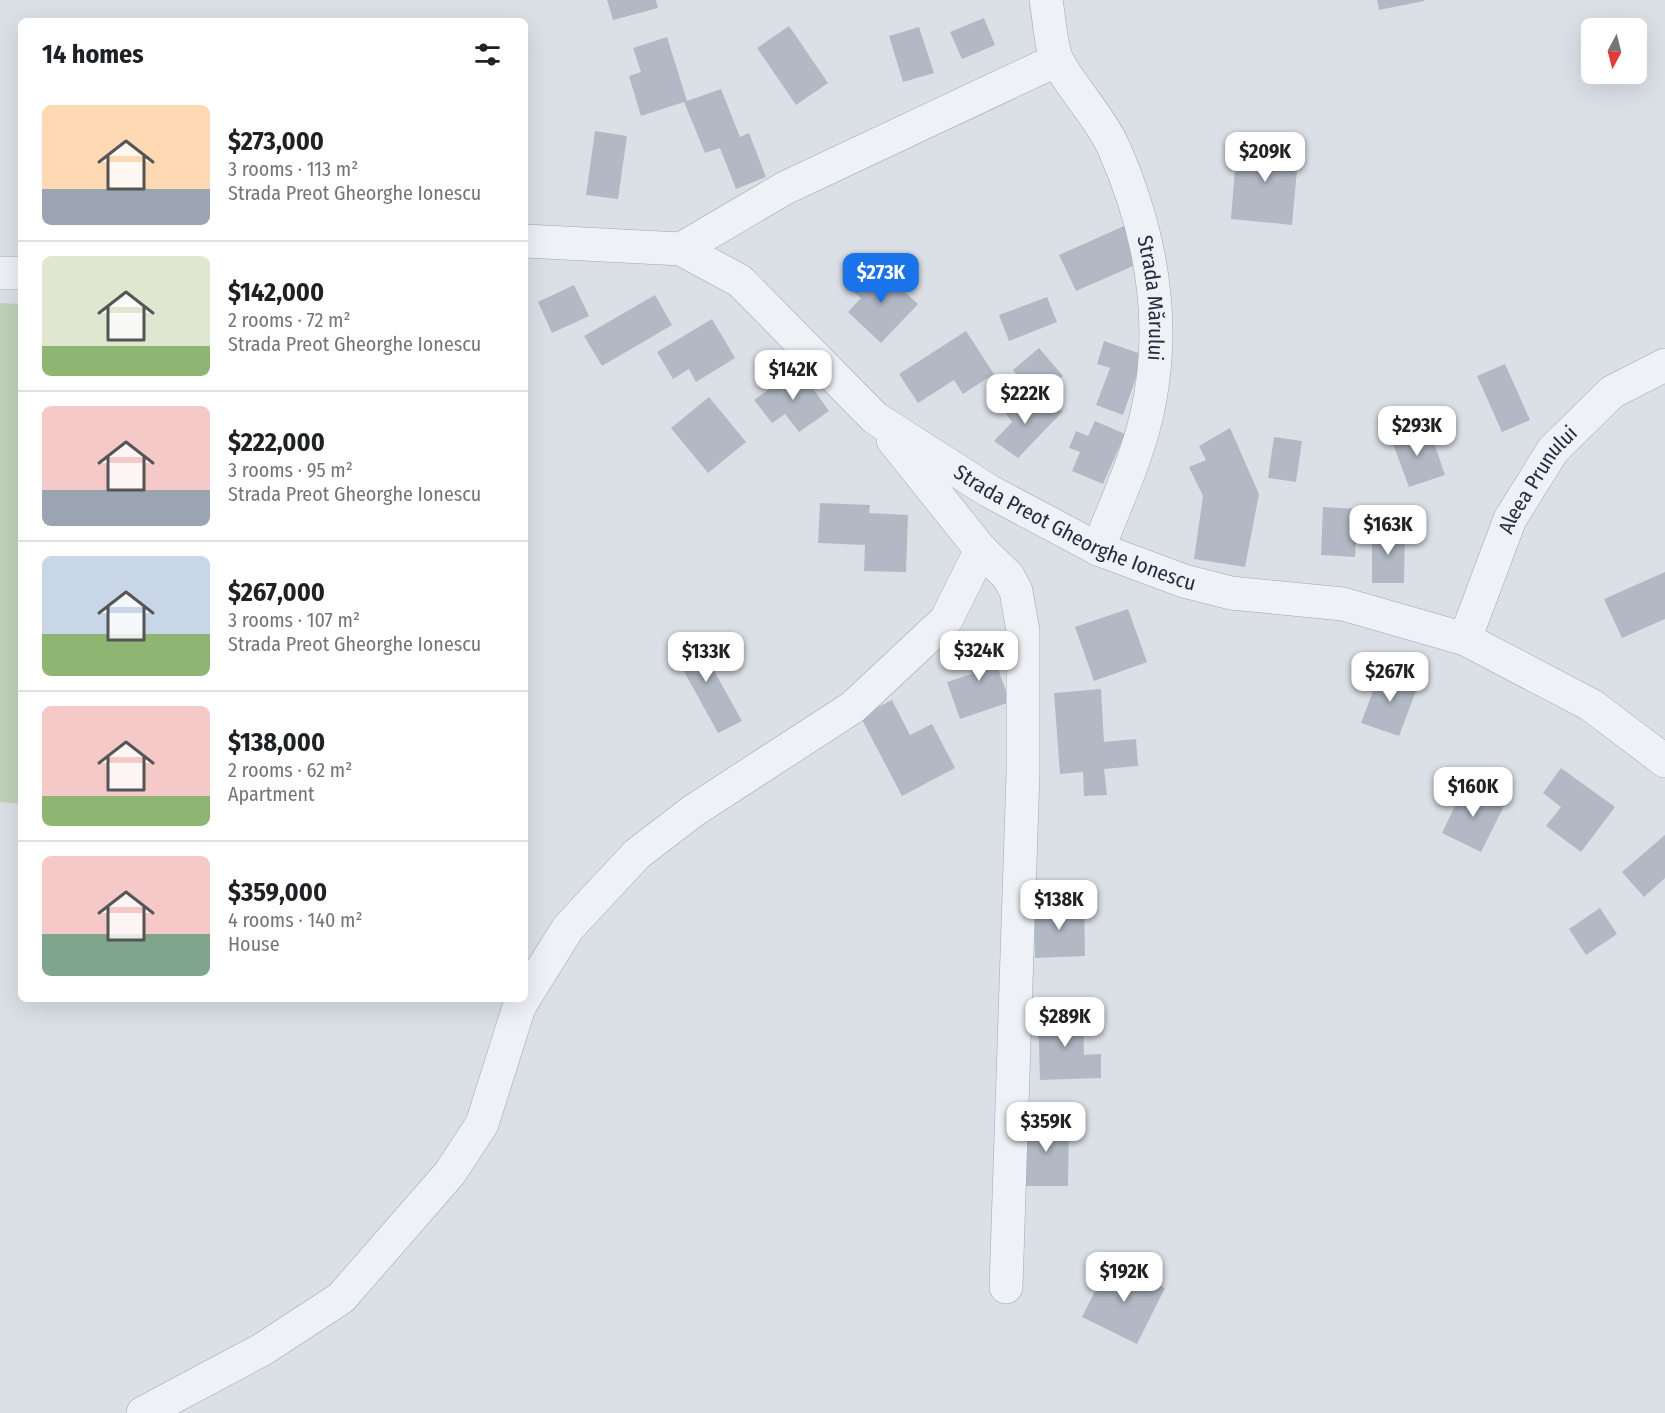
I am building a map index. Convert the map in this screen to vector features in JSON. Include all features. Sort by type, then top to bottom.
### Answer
[{"type":"street","name":"Strada Mărului","points":[[1046,0],[1057,60],[1112,144],[1142,223],[1155,285],[1156,338],[1150,399],[1134,460],[1098,549]]},
{"type":"street","points":[[681,249],[785,188],[1057,60]]},
{"type":"street","name":"Strada Preot Gheorghe Ionescu","points":[[528,241],[681,249],[740,281],[875,418],[989,491],[1098,549],[1184,581],[1231,593],[1343,604],[1466,639],[1592,705],[1665,761]]},
{"type":"street","points":[[0,273],[18,273]]},
{"type":"street","name":"Aleea Prunului","points":[[1466,639],[1510,519],[1553,450],[1612,392],[1665,365]]},
{"type":"street","points":[[875,418],[981,550],[1008,576],[1016,591],[1023,631],[1023,785],[1006,1287]]},
{"type":"street","points":[[528,992],[568,928],[637,854],[693,811],[853,707],[946,620],[981,550]]},
{"type":"street","points":[[143,1413],[263,1349],[341,1298],[450,1173],[482,1124],[522,1002]]},
{"type":"green space","points":[[0,303],[18,304],[18,804],[0,802]]},
{"type":"building","points":[[607,0],[656,0],[658,8],[613,20]]},
{"type":"building","points":[[1377,0],[1424,0],[1424,1],[1379,10]]},
{"type":"building","points":[[984,18],[995,45],[962,59],[950,32]]},
{"type":"building","points":[[789,26],[828,83],[796,105],[757,48]]},
{"type":"building","points":[[919,27],[934,73],[903,82],[889,36]]},
{"type":"building","points":[[667,37],[687,101],[721,89],[740,137],[749,133],[766,177],[736,189],[720,148],[705,153],[684,102],[641,116],[629,76],[641,72],[633,48]]},
{"type":"building","points":[[595,131],[627,136],[618,199],[586,195]]},
{"type":"building","points":[[1237,142],[1299,148],[1292,225],[1231,219]]},
{"type":"building","points":[[1124,226],[1140,263],[1076,291],[1059,255]]},
{"type":"building","points":[[875,264],[918,304],[881,343],[848,312],[861,298],[851,290]]},
{"type":"building","points":[[574,285],[589,316],[552,333],[538,302]]},
{"type":"building","points":[[655,295],[672,325],[602,366],[584,336]]},
{"type":"building","points":[[1047,297],[1057,322],[1009,341],[999,315]]},
{"type":"building","points":[[712,319],[735,358],[696,382],[689,369],[673,379],[657,352]]},
{"type":"building","points":[[966,331],[994,374],[963,394],[954,380],[918,403],[899,374]]},
{"type":"building","points":[[1104,341],[1144,355],[1123,415],[1096,405],[1110,368],[1097,364]]},
{"type":"building","points":[[1039,348],[1063,376],[1036,398],[1013,370]]},
{"type":"building","points":[[1505,364],[1530,420],[1502,432],[1477,376]]},
{"type":"building","points":[[798,368],[829,411],[799,432],[785,414],[772,423],[754,400]]},
{"type":"building","points":[[1024,396],[1045,408],[1063,411],[1018,458],[994,441],[1012,422],[1002,408]]},
{"type":"building","points":[[709,397],[746,442],[708,473],[671,428]]},
{"type":"building","points":[[1095,421],[1125,434],[1103,484],[1072,471],[1080,452],[1069,448],[1076,431],[1088,436]]},
{"type":"building","points":[[1409,426],[1414,440],[1431,434],[1445,475],[1409,487],[1389,433]]},
{"type":"building","points":[[1230,428],[1259,494],[1245,567],[1194,559],[1203,496],[1189,467],[1206,460],[1199,446]]},
{"type":"building","points":[[1274,437],[1302,441],[1296,482],[1268,478]]},
{"type":"building","points":[[820,503],[870,505],[869,513],[908,515],[906,572],[864,571],[865,545],[818,543]]},
{"type":"building","points":[[1323,507],[1358,509],[1355,557],[1321,555]]},
{"type":"building","points":[[1372,529],[1405,530],[1404,583],[1372,583]]},
{"type":"building","points":[[1665,572],[1665,619],[1622,638],[1604,599]]},
{"type":"building","points":[[1128,609],[1147,662],[1094,681],[1075,627]]},
{"type":"building","points":[[693,633],[742,721],[718,733],[670,646]]},
{"type":"building","points":[[986,636],[1010,702],[960,719],[947,682],[972,674],[961,645]]},
{"type":"building","points":[[1381,670],[1419,683],[1399,736],[1361,723]]},
{"type":"building","points":[[1101,689],[1104,742],[1136,739],[1138,766],[1104,769],[1107,795],[1084,796],[1083,772],[1060,774],[1054,693]]},
{"type":"building","points":[[892,700],[910,735],[932,724],[955,768],[902,796],[860,716]]},
{"type":"building","points":[[1561,768],[1615,807],[1581,852],[1546,826],[1561,807],[1543,793]]},
{"type":"building","points":[[1465,785],[1505,804],[1481,852],[1442,833]]},
{"type":"building","points":[[1665,835],[1665,878],[1644,897],[1622,872]]},
{"type":"building","points":[[1084,905],[1085,956],[1035,958],[1034,906]]},
{"type":"building","points":[[1600,908],[1617,934],[1586,955],[1569,929]]},
{"type":"building","points":[[1083,1012],[1084,1055],[1101,1054],[1101,1078],[1040,1080],[1038,1014]]},
{"type":"building","points":[[1024,1120],[1069,1120],[1068,1186],[1024,1186]]},
{"type":"building","points":[[1110,1261],[1165,1288],[1137,1344],[1082,1317]]}]
